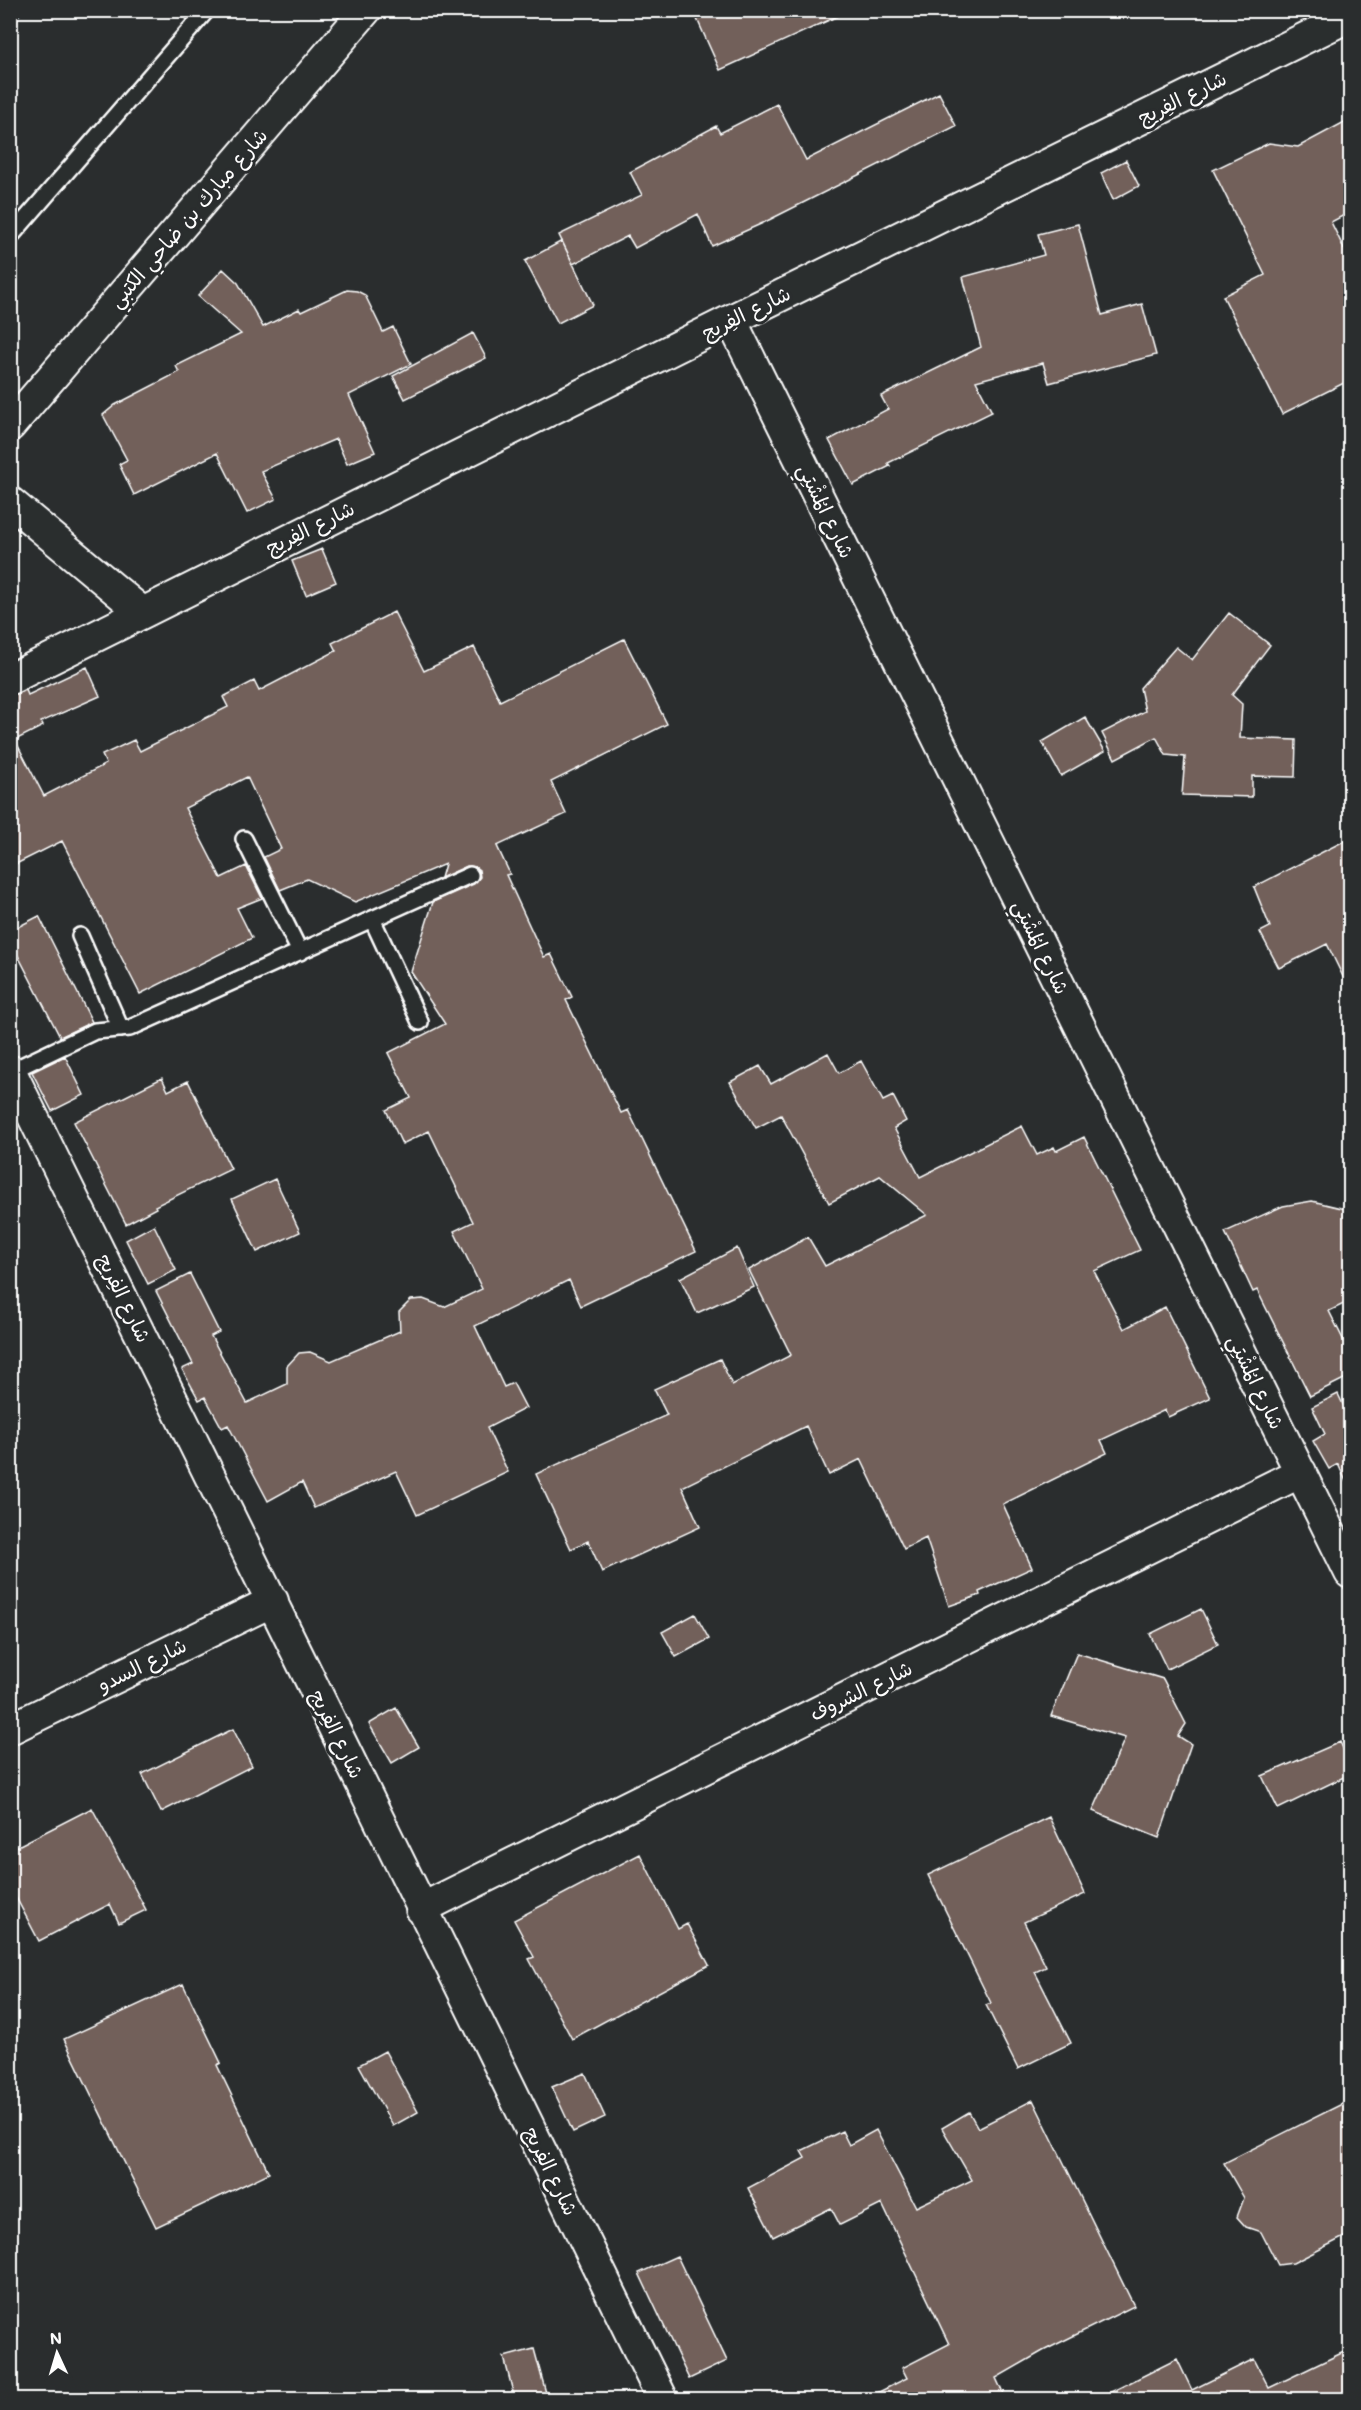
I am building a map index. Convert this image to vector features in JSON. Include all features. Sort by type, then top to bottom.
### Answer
[{"type":"street","name":"شارع مبارك بن ضاحي الكتبي","points":[[10,426],[366,10]]},
{"type":"street","name":"شارع الفِريج","points":[[10,679],[731,320],[1350,16]]},
{"type":"street","name":"شارع المُشْتِي","points":[[731,320],[1350,1573]]},
{"type":"street","points":[[10,502],[142,612]]},
{"type":"street","name":"شارع الفِريج","points":[[11,1070],[663,2400]]},
{"type":"street","name":"شارع الشروف","points":[[421,1909],[1301,1473]]},
{"type":"street","name":"شارع السدو","points":[[10,1729],[273,1601]]},
{"type":"lane","points":[[10,237],[207,10]]},
{"type":"lane","points":[[244,839],[300,952]]},
{"type":"lane","points":[[11,1070],[95,1031],[130,1028],[470,875]]},
{"type":"lane","points":[[372,919],[420,1022]]},
{"type":"lane","points":[[80,936],[121,1029]]},
{"type":"building","points":[[693,10],[851,10],[720,70]]},
{"type":"building","points":[[939,93],[956,126],[763,223],[712,246],[698,214],[635,248],[628,236],[573,264],[559,235],[642,195],[630,172],[716,126],[720,133],[777,104],[806,160]]},
{"type":"building","points":[[1350,119],[1350,212],[1331,222],[1350,261],[1350,380],[1282,414],[1223,296],[1265,275],[1213,170],[1269,143],[1298,147]]},
{"type":"building","points":[[1126,160],[1139,186],[1113,200],[1101,173]]},
{"type":"building","points":[[1078,224],[1102,315],[1142,304],[1156,355],[1049,383],[1043,363],[976,381],[992,412],[888,463],[890,466],[853,485],[829,440],[888,409],[881,396],[981,347],[963,277],[1044,255],[1038,234]]},
{"type":"building","points":[[562,241],[593,305],[558,323],[525,261]]},
{"type":"building","points":[[223,269],[238,283],[263,327],[299,309],[301,312],[347,290],[365,295],[383,332],[393,327],[411,364],[349,395],[375,452],[347,464],[336,439],[261,471],[276,499],[247,513],[217,453],[134,495],[119,464],[127,460],[103,415],[115,405],[179,372],[176,366],[241,334],[198,296]]},
{"type":"building","points":[[473,333],[486,358],[405,399],[393,376]]},
{"type":"building","points":[[322,549],[336,582],[306,595],[292,561]]},
{"type":"building","points":[[394,612],[424,671],[474,647],[500,701],[624,639],[667,724],[551,782],[566,814],[497,846],[510,874],[506,875],[544,957],[551,954],[572,997],[566,1000],[621,1113],[628,1110],[696,1251],[581,1306],[569,1280],[475,1326],[504,1387],[513,1383],[526,1408],[487,1428],[508,1472],[417,1515],[396,1471],[314,1508],[302,1482],[268,1501],[228,1425],[222,1428],[205,1397],[199,1400],[182,1369],[193,1364],[156,1291],[190,1274],[219,1332],[211,1336],[247,1403],[287,1384],[287,1366],[299,1353],[310,1352],[331,1361],[400,1331],[399,1312],[411,1300],[423,1299],[444,1307],[482,1289],[454,1231],[473,1222],[429,1131],[402,1144],[386,1110],[411,1098],[388,1053],[445,1024],[411,972],[433,902],[474,884],[480,877],[479,870],[467,866],[441,878],[445,864],[355,902],[307,879],[280,890],[264,857],[281,849],[247,777],[185,808],[221,878],[246,866],[262,898],[237,908],[252,938],[140,994],[62,841],[10,867],[10,696],[26,690],[28,695],[87,667],[100,696],[41,722],[43,726],[15,740],[44,796],[106,764],[102,755],[134,740],[140,751],[228,707],[223,697],[254,681],[259,691],[336,651],[332,643]]},
{"type":"building","points":[[1229,613],[1270,645],[1232,695],[1242,704],[1240,738],[1296,740],[1295,777],[1252,776],[1252,797],[1182,795],[1185,757],[1166,755],[1156,737],[1115,759],[1102,733],[1145,711],[1140,688],[1176,647],[1192,660]]},
{"type":"building","points":[[1085,717],[1105,751],[1061,776],[1042,742]]},
{"type":"building","points":[[1350,838],[1350,991],[1327,944],[1279,968],[1260,932],[1270,927],[1254,887]]},
{"type":"building","points":[[39,916],[92,1022],[60,1037],[10,940],[10,931]]},
{"type":"building","points":[[828,1053],[839,1073],[861,1061],[883,1101],[893,1096],[906,1121],[894,1128],[920,1177],[1022,1126],[1037,1155],[1054,1147],[1056,1151],[1084,1137],[1140,1250],[1094,1271],[1124,1329],[1165,1307],[1210,1398],[1168,1417],[1165,1410],[1101,1440],[1107,1453],[1003,1504],[1032,1568],[979,1592],[980,1595],[949,1606],[926,1538],[904,1549],[861,1459],[829,1475],[806,1426],[682,1487],[700,1527],[602,1572],[588,1541],[571,1549],[536,1474],[667,1415],[654,1389],[720,1359],[732,1385],[791,1355],[749,1270],[808,1237],[825,1266],[927,1215],[880,1176],[829,1203],[781,1115],[756,1128],[730,1082],[760,1066],[771,1084]]},
{"type":"building","points":[[65,1056],[84,1095],[52,1111],[32,1072]]},
{"type":"building","points":[[162,1078],[168,1091],[188,1081],[231,1169],[155,1206],[156,1208],[126,1224],[74,1122]]},
{"type":"building","points":[[275,1179],[300,1232],[257,1252],[232,1199]]},
{"type":"building","points":[[1312,1201],[1350,1210],[1350,1301],[1329,1311],[1350,1353],[1350,1376],[1310,1396],[1257,1290],[1253,1292],[1225,1232],[1283,1206]]},
{"type":"building","points":[[154,1225],[176,1270],[148,1284],[126,1240]]},
{"type":"building","points":[[737,1248],[754,1287],[697,1313],[680,1278]]},
{"type":"building","points":[[1338,1394],[1350,1419],[1350,1490],[1338,1464],[1329,1469],[1313,1441],[1325,1434],[1312,1407]]},
{"type":"building","points":[[1201,1609],[1218,1644],[1167,1669],[1150,1634]]},
{"type":"building","points":[[695,1614],[709,1639],[676,1657],[662,1632]]},
{"type":"building","points":[[1077,1653],[1163,1679],[1186,1724],[1178,1736],[1191,1744],[1159,1838],[1093,1811],[1125,1738],[1051,1716]]},
{"type":"building","points":[[396,1708],[419,1747],[392,1763],[369,1724]]},
{"type":"building","points":[[233,1729],[252,1766],[161,1812],[142,1774]]},
{"type":"building","points":[[1340,1742],[1350,1763],[1350,1774],[1278,1809],[1262,1776]]},
{"type":"building","points":[[92,1808],[146,1910],[119,1923],[110,1904],[39,1941],[10,1886],[10,1850]]},
{"type":"building","points":[[1049,1817],[1085,1894],[1024,1922],[1046,1967],[1035,1972],[1071,2043],[1018,2069],[986,2005],[991,2003],[928,1875]]},
{"type":"building","points":[[640,1854],[678,1929],[687,1924],[709,1965],[572,2039],[529,1959],[534,1957],[514,1920]]},
{"type":"building","points":[[183,1984],[221,2063],[217,2065],[269,2173],[156,2227],[64,2039]]},
{"type":"building","points":[[385,2051],[418,2112],[393,2126],[359,2065]]},
{"type":"building","points":[[585,2073],[605,2117],[573,2132],[552,2087]]},
{"type":"building","points":[[1033,2100],[1134,2306],[1043,2351],[996,2378],[1006,2400],[863,2400],[907,2378],[902,2368],[949,2344],[882,2204],[840,2225],[831,2208],[773,2237],[748,2188],[805,2158],[801,2151],[842,2131],[849,2145],[876,2130],[916,2207],[972,2180],[942,2128],[969,2112],[978,2128]]},
{"type":"building","points":[[1350,2100],[1350,2234],[1293,2263],[1278,2265],[1261,2232],[1246,2227],[1237,2217],[1244,2198],[1224,2163]]},
{"type":"building","points":[[677,2256],[727,2361],[689,2379],[639,2273]]},
{"type":"building","points":[[534,2349],[546,2393],[515,2400],[504,2357]]},
{"type":"building","points":[[1350,2349],[1350,2400],[1095,2400],[1177,2359],[1192,2390],[1254,2359],[1269,2388]]},
{"type":"waterway","points":[[10,19],[18,10]]}]
